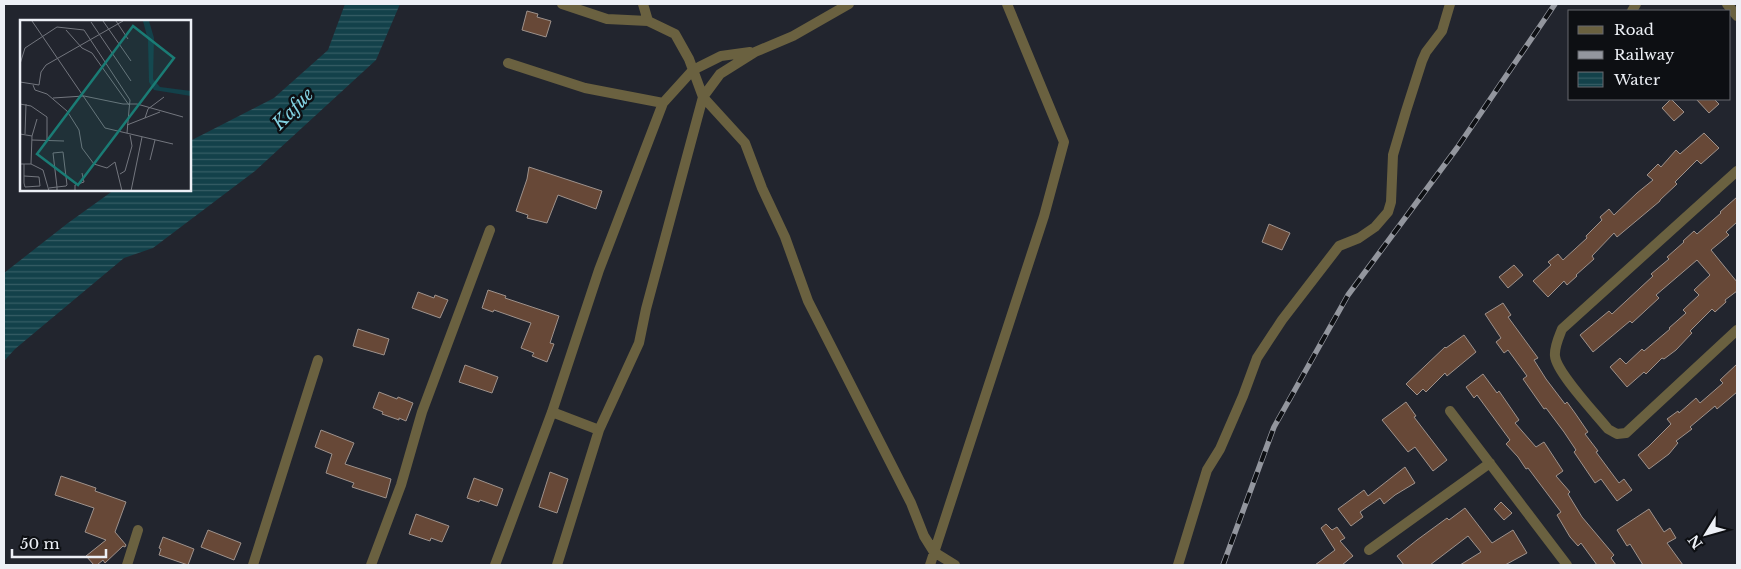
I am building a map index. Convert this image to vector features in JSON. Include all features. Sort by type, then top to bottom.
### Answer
[{"type":"street","points":[[562,4],[606,20],[648,21],[675,34],[689,59],[703,97],[745,143],[762,188],[785,237],[808,301],[911,503],[924,536],[934,552],[955,565]]},
{"type":"street","points":[[643,4],[648,21]]},
{"type":"street","points":[[556,565],[599,430],[639,343],[646,309],[703,97],[720,74],[755,52],[793,36],[849,4]]},
{"type":"street","points":[[930,565],[1044,216],[1064,142],[1007,4]]},
{"type":"street","points":[[1178,565],[1207,470],[1220,449],[1257,358],[1282,320],[1339,246],[1359,238],[1375,227],[1388,212],[1391,202],[1393,155],[1406,111],[1422,61],[1426,52],[1442,31],[1450,4]]},
{"type":"street","points":[[1727,4],[1737,16]]},
{"type":"street","points":[[495,565],[552,412],[599,270],[664,103],[692,71],[721,56],[755,52]]},
{"type":"street","points":[[508,63],[586,88],[664,103]]},
{"type":"street","points":[[1737,171],[1562,330],[1554,356],[1561,372],[1608,429],[1617,434],[1626,433],[1737,330]]},
{"type":"street","points":[[371,565],[400,486],[422,412],[490,230]]},
{"type":"street","points":[[253,565],[318,360]]},
{"type":"street","points":[[1450,410],[1565,564]]},
{"type":"street","points":[[552,412],[599,430]]},
{"type":"street","points":[[1369,550],[1490,464]]},
{"type":"street","points":[[127,565],[138,530]]},
{"type":"water","name":"Kafue","points":[[345,4],[400,4],[376,60],[255,171],[153,248],[124,258],[15,349],[4,361],[4,273],[113,191],[191,191],[191,140],[274,98],[328,50]]},
{"type":"building","points":[[527,11],[538,14],[537,17],[551,21],[546,37],[522,30]]},
{"type":"building","points":[[1672,100],[1684,112],[1674,121],[1662,108]]},
{"type":"building","points":[[1697,100],[1715,100],[1719,104],[1709,113]]},
{"type":"building","points":[[1704,133],[1719,148],[1701,164],[1697,160],[1675,182],[1677,184],[1660,201],[1617,237],[1614,233],[1592,256],[1594,259],[1577,276],[1567,285],[1564,281],[1548,297],[1533,281],[1551,265],[1548,262],[1558,254],[1563,260],[1587,238],[1586,236],[1602,220],[1600,217],[1609,209],[1614,215],[1653,180],[1647,175],[1658,164],[1661,167],[1676,150],[1680,154]]},
{"type":"building","points":[[529,167],[602,191],[596,209],[558,195],[547,223],[527,218],[528,215],[516,211]]},
{"type":"building","points":[[1737,197],[1737,222],[1726,232],[1729,235],[1711,250],[1737,282],[1737,291],[1725,300],[1726,302],[1715,312],[1712,309],[1690,331],[1692,333],[1676,350],[1664,359],[1662,358],[1646,374],[1644,372],[1627,387],[1610,367],[1620,358],[1626,364],[1642,349],[1644,351],[1670,329],[1686,313],[1683,310],[1699,295],[1694,290],[1710,275],[1697,260],[1656,295],[1659,298],[1632,323],[1630,321],[1593,352],[1580,335],[1609,311],[1612,314],[1653,276],[1651,274],[1669,259],[1667,257],[1683,241],[1694,231],[1697,234]]},
{"type":"building","points":[[1269,224],[1290,233],[1282,250],[1262,242]]},
{"type":"building","points":[[1514,265],[1523,275],[1508,288],[1499,277]]},
{"type":"building","points":[[488,290],[506,296],[505,298],[559,316],[550,343],[554,344],[547,362],[532,356],[534,353],[521,348],[531,323],[494,310],[493,312],[482,308]]},
{"type":"building","points":[[418,292],[434,298],[435,295],[448,300],[440,318],[412,308]]},
{"type":"building","points":[[1503,303],[1511,315],[1508,317],[1538,358],[1534,360],[1546,379],[1565,404],[1567,402],[1588,432],[1585,434],[1598,451],[1596,452],[1619,483],[1624,479],[1632,490],[1617,501],[1601,479],[1595,483],[1574,452],[1576,450],[1564,432],[1546,408],[1544,409],[1523,379],[1527,376],[1508,350],[1504,353],[1496,342],[1501,338],[1485,314]]},
{"type":"building","points":[[358,329],[389,339],[384,355],[353,346]]},
{"type":"building","points":[[1464,335],[1476,352],[1447,376],[1445,373],[1426,392],[1423,389],[1417,395],[1406,384],[1445,347]]},
{"type":"building","points":[[1737,364],[1737,392],[1717,409],[1715,406],[1690,427],[1692,429],[1676,441],[1678,443],[1669,454],[1649,469],[1638,455],[1671,424],[1667,419],[1678,411],[1679,413],[1696,398],[1700,403],[1723,383],[1720,380]]},
{"type":"building","points":[[465,365],[498,377],[492,393],[459,382]]},
{"type":"building","points":[[1483,374],[1497,393],[1499,391],[1519,420],[1515,423],[1536,447],[1544,442],[1563,471],[1556,476],[1570,492],[1568,494],[1582,517],[1614,555],[1611,558],[1616,565],[1597,565],[1581,543],[1578,546],[1570,537],[1557,515],[1561,512],[1528,468],[1526,469],[1506,444],[1510,440],[1477,395],[1474,398],[1466,387]]},
{"type":"building","points":[[379,392],[413,403],[406,421],[382,414],[383,412],[373,408]]},
{"type":"building","points":[[1406,402],[1416,416],[1414,417],[1447,460],[1433,471],[1415,447],[1408,452],[1382,420]]},
{"type":"building","points":[[321,430],[354,443],[345,464],[391,479],[386,498],[352,487],[354,483],[326,473],[332,454],[315,447]]},
{"type":"building","points":[[1405,467],[1415,483],[1384,504],[1380,498],[1360,512],[1363,517],[1351,526],[1338,509],[1364,490],[1368,496]]},
{"type":"building","points":[[550,472],[568,479],[557,513],[539,507]]},
{"type":"building","points":[[61,476],[96,488],[95,491],[126,502],[115,532],[126,545],[105,563],[103,560],[94,565],[86,556],[106,540],[85,532],[94,508],[55,495]]},
{"type":"building","points":[[474,478],[503,489],[497,506],[467,498]]},
{"type":"building","points":[[1501,502],[1512,513],[1504,520],[1494,509]]},
{"type":"building","points":[[1465,508],[1492,543],[1513,530],[1527,553],[1505,565],[1460,565],[1481,552],[1468,536],[1430,565],[1404,565],[1397,556],[1447,518],[1449,520]]},
{"type":"building","points":[[1649,509],[1664,532],[1670,528],[1676,538],[1667,543],[1683,565],[1643,565],[1630,544],[1627,546],[1617,530]]},
{"type":"building","points":[[416,514],[449,526],[442,542],[431,538],[430,541],[409,534]]},
{"type":"building","points":[[1326,524],[1332,530],[1337,527],[1345,538],[1340,541],[1353,556],[1342,565],[1315,565],[1335,550],[1321,528]]},
{"type":"building","points":[[208,530],[241,543],[234,560],[201,547]]},
{"type":"building","points":[[163,537],[194,549],[188,565],[159,555],[161,549],[159,548]]},
{"type":"railway","points":[[1223,565],[1274,427],[1348,295],[1457,148],[1555,4]]}]
